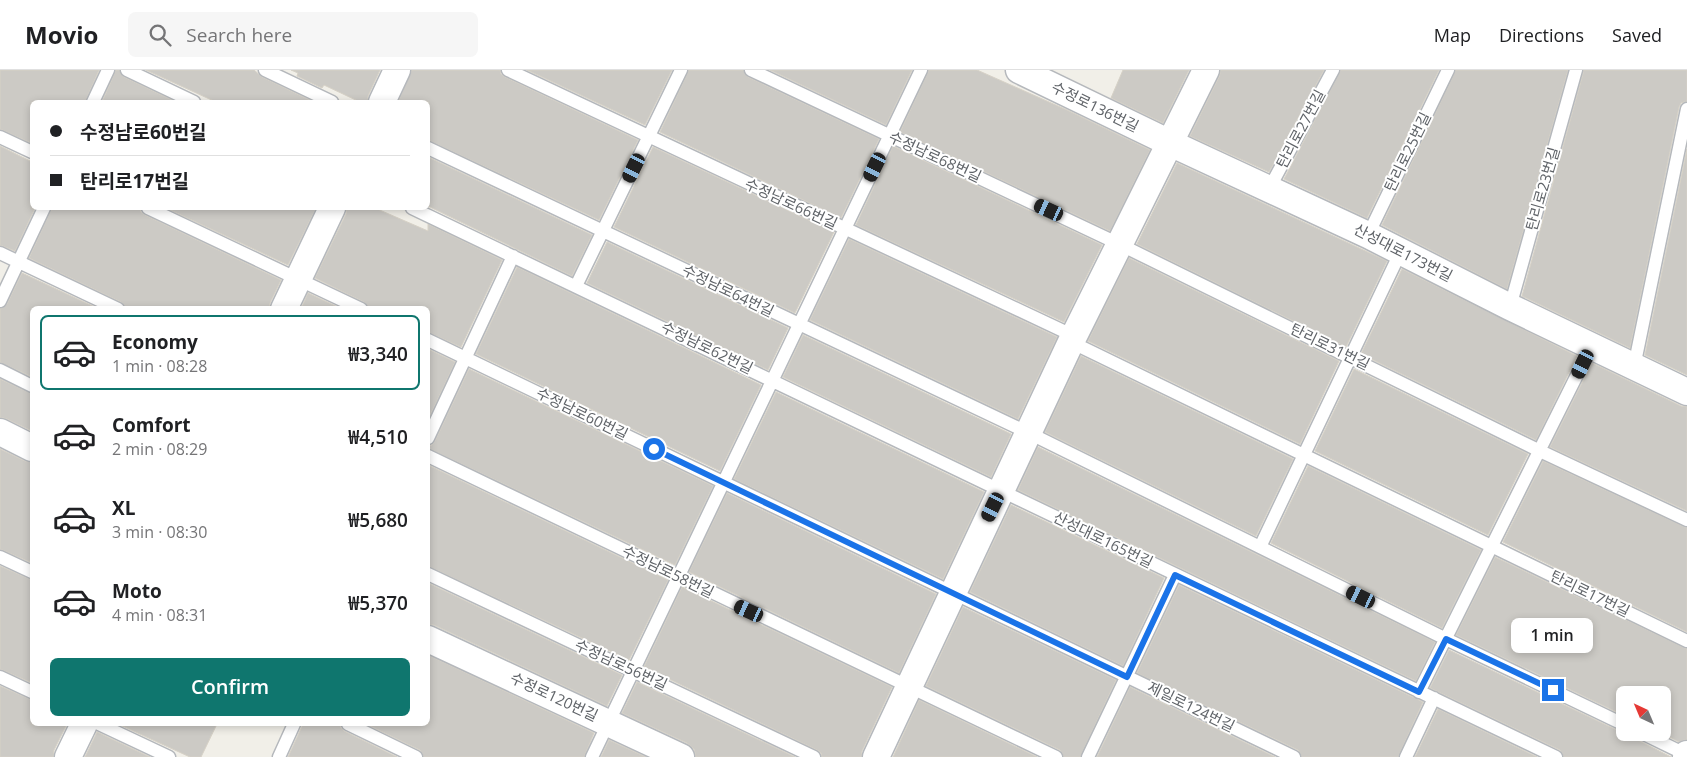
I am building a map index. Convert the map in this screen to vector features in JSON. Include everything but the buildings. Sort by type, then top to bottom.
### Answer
[{"type":"street","points":[[383,100],[397,70]]},
{"type":"street","name":"수정로136번길","points":[[1019,70],[1170,143]]},
{"type":"street","points":[[876,757],[1073,339],[1206,70]]},
{"type":"street","name":"산성대로173번길","points":[[1170,143],[1368,235],[1591,347],[1687,392]]},
{"type":"street","points":[[285,306],[331,210]]},
{"type":"street","points":[[0,432],[30,447]]},
{"type":"street","name":"수정로120번길","points":[[430,639],[681,757]]},
{"type":"street","points":[[68,757],[83,726]]},
{"type":"lane","points":[[94,100],[108,70]]},
{"type":"lane","points":[[127,70],[190,100]]},
{"type":"lane","points":[[265,70],[328,100]]},
{"type":"lane","name":"수정남로66번길","points":[[508,70],[1073,339]]},
{"type":"lane","points":[[576,286],[681,70]]},
{"type":"lane","name":"수정남로68번길","points":[[751,70],[1119,244]]},
{"type":"lane","points":[[592,757],[922,70]]},
{"type":"lane","name":"탄리로27번길","points":[[1269,189],[1332,70]]},
{"type":"lane","name":"탄리로25번길","points":[[1368,235],[1448,70]]},
{"type":"lane","name":"탄리로23번길","points":[[1510,307],[1576,70]]},
{"type":"lane","points":[[1634,367],[1687,109]]},
{"type":"lane","points":[[0,137],[30,151]]},
{"type":"lane","name":"수정남로64번길","points":[[430,149],[1029,433]]},
{"type":"lane","points":[[0,301],[43,210]]},
{"type":"lane","points":[[152,210],[355,306]]},
{"type":"lane","name":"수정남로62번길","points":[[416,210],[1001,490]]},
{"type":"lane","name":"탄리로31번길","points":[[1119,244],[1540,451]]},
{"type":"lane","points":[[1260,547],[1401,251]]},
{"type":"lane","points":[[0,252],[112,306]]},
{"type":"lane","points":[[430,434],[513,256]]},
{"type":"lane","points":[[1073,339],[1304,455],[1492,546]]},
{"type":"lane","name":"수정남로60번길","points":[[430,341],[953,592]]},
{"type":"lane","points":[[1419,692],[1591,347]]},
{"type":"lane","points":[[0,370],[30,385]]},
{"type":"lane","points":[[1029,433],[1616,721]]},
{"type":"lane","points":[[1540,451],[1687,520]]},
{"type":"lane","name":"수정남로58번길","points":[[430,457],[909,686]]},
{"type":"lane","name":"산성대로165번길","points":[[1001,490],[1556,757]]},
{"type":"lane","name":"탄리로17번길","points":[[1492,546],[1687,641]]},
{"type":"lane","points":[[0,557],[30,571]]},
{"type":"lane","name":"수정남로56번길","points":[[430,575],[814,757]]},
{"type":"lane","points":[[1088,757],[1175,575]]},
{"type":"lane","name":"제일로124번길","points":[[953,592],[1294,757]]},
{"type":"lane","points":[[0,677],[30,691]]},
{"type":"lane","points":[[909,686],[1056,757]]},
{"type":"lane","points":[[1406,757],[1434,698]]},
{"type":"lane","points":[[103,726],[170,757]]},
{"type":"lane","points":[[279,757],[293,726]]},
{"type":"lane","points":[[352,726],[416,757]]},
{"type":"lane","points":[[1658,741],[1686,755]]},
{"type":"route","points":[[654,449],[1127,677],[1175,575],[1419,692],[1446,639],[1553,690]]}]
